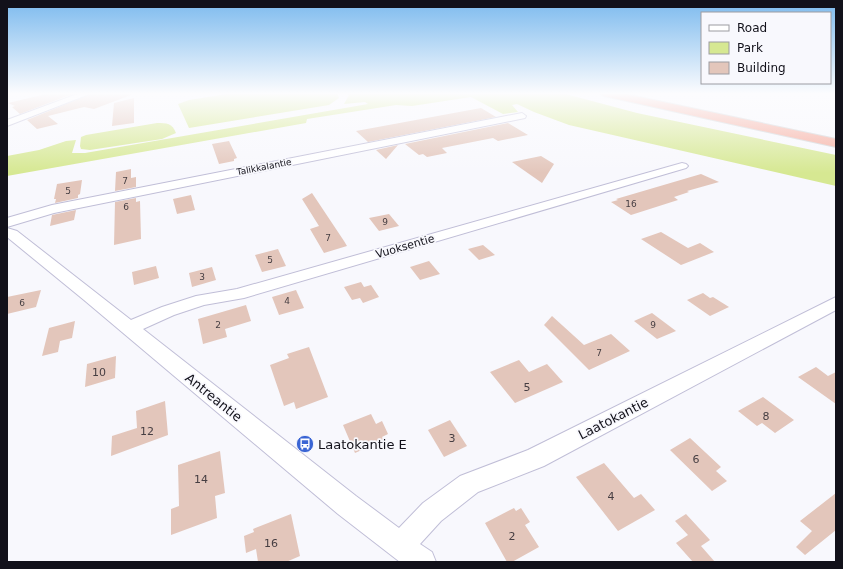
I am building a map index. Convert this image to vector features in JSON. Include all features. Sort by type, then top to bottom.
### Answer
[{"type":"highway","points":[[727,120],[836,143]]},
{"type":"highway","points":[[762,120],[836,135]]},
{"type":"street","name":"Talikkalantie","points":[[7,223],[52,209],[504,120]]},
{"type":"street","name":"Vuoksentie","points":[[129,328],[168,311],[202,300],[238,294],[682,166]]},
{"type":"street","name":"Antreantie","points":[[7,232],[42,257],[347,505],[422,562]]},
{"type":"street","name":"Laatokantie","points":[[401,545],[432,512],[469,484],[536,458],[836,303]]},
{"type":"green space","points":[[185,120],[240,120],[189,128]]},
{"type":"green space","points":[[278,120],[307,120],[306,123],[7,176],[7,156],[39,150],[66,141],[76,140],[72,153],[85,153]]},
{"type":"green space","points":[[554,120],[668,120],[836,155],[836,186],[569,125]]},
{"type":"green space","points":[[157,123],[171,125],[176,133],[162,139],[90,150],[81,149],[80,146],[81,137],[86,135]]},
{"type":"building","points":[[27,120],[52,120],[58,124],[37,129]]},
{"type":"building","points":[[113,120],[134,120],[134,123],[112,126]]},
{"type":"building","points":[[418,120],[483,120],[368,142],[356,131]]},
{"type":"building","points":[[508,123],[528,135],[498,141],[493,138],[442,148],[447,153],[427,157],[423,154],[419,155],[405,144]]},
{"type":"building","points":[[229,141],[237,158],[234,159],[234,161],[219,164],[212,144]]},
{"type":"building","points":[[398,145],[386,159],[376,150]]},
{"type":"building","points":[[541,156],[554,164],[542,183],[512,162]]},
{"type":"building","points":[[131,169],[131,178],[136,177],[136,187],[115,191],[116,172]]},
{"type":"building","points":[[701,174],[719,182],[687,191],[689,192],[674,197],[678,200],[631,215],[611,202],[618,200],[616,199]]},
{"type":"building","points":[[82,180],[78,198],[55,203],[56,199],[54,199],[57,184]]},
{"type":"building","points":[[312,193],[347,246],[324,253],[310,229],[319,226],[302,199]]},
{"type":"building","points":[[191,195],[195,210],[177,214],[173,199]]},
{"type":"building","points":[[136,198],[136,202],[140,201],[141,239],[114,245],[115,202]]},
{"type":"building","points":[[76,210],[74,220],[50,226],[52,215]]},
{"type":"building","points":[[389,214],[399,226],[379,231],[369,218]]},
{"type":"building","points":[[661,232],[688,248],[700,243],[714,252],[681,265],[641,239]]},
{"type":"building","points":[[483,245],[495,255],[479,260],[468,249]]},
{"type":"building","points":[[278,249],[286,266],[262,272],[255,255]]},
{"type":"building","points":[[429,261],[440,274],[420,280],[410,267]]},
{"type":"building","points":[[156,266],[159,278],[134,285],[132,272]]},
{"type":"building","points":[[212,267],[216,280],[192,287],[189,273]]},
{"type":"building","points":[[361,282],[364,287],[371,285],[379,297],[363,303],[360,298],[352,300],[344,287]]},
{"type":"building","points":[[41,290],[36,307],[7,314],[7,297]]},
{"type":"building","points":[[296,290],[304,308],[279,315],[272,297]]},
{"type":"building","points":[[703,293],[710,298],[713,297],[729,307],[710,316],[687,300]]},
{"type":"building","points":[[246,305],[251,321],[225,329],[227,337],[203,344],[198,319]]},
{"type":"building","points":[[652,313],[676,331],[657,339],[634,321]]},
{"type":"building","points":[[552,316],[584,345],[611,334],[630,351],[589,370],[544,325]]},
{"type":"building","points":[[75,321],[72,338],[60,341],[58,352],[42,356],[49,328]]},
{"type":"building","points":[[309,347],[328,397],[296,409],[294,402],[284,406],[270,365],[289,358],[287,354]]},
{"type":"building","points":[[116,356],[115,378],[85,387],[87,364]]},
{"type":"building","points":[[519,360],[529,372],[547,364],[563,382],[515,403],[490,372]]},
{"type":"building","points":[[816,367],[828,376],[836,372],[836,404],[798,377]]},
{"type":"building","points":[[763,397],[794,420],[775,433],[762,423],[757,426],[738,411]]},
{"type":"building","points":[[165,401],[168,435],[111,456],[112,436],[137,428],[136,411]]},
{"type":"building","points":[[371,414],[376,424],[382,421],[388,434],[382,437],[384,440],[355,453],[343,425]]},
{"type":"building","points":[[450,420],[467,446],[444,457],[428,430]]},
{"type":"building","points":[[690,438],[721,467],[716,471],[727,481],[712,491],[670,450]]},
{"type":"building","points":[[220,451],[225,493],[215,496],[217,518],[171,535],[171,509],[179,506],[178,465]]},
{"type":"building","points":[[604,463],[634,498],[641,494],[655,510],[618,531],[576,477]]},
{"type":"building","points":[[836,493],[836,530],[805,555],[796,547],[812,531],[800,521]]},
{"type":"building","points":[[514,508],[516,511],[521,508],[530,522],[525,525],[539,547],[512,562],[507,562],[485,523]]},
{"type":"building","points":[[291,514],[300,556],[286,562],[258,562],[256,549],[246,553],[244,536],[254,532],[253,529]]},
{"type":"building","points":[[686,514],[710,540],[701,546],[715,562],[693,562],[676,543],[688,535],[675,521]]},
{"type":"place","name":"Laatokantie E","points":[[305,444]]}]
